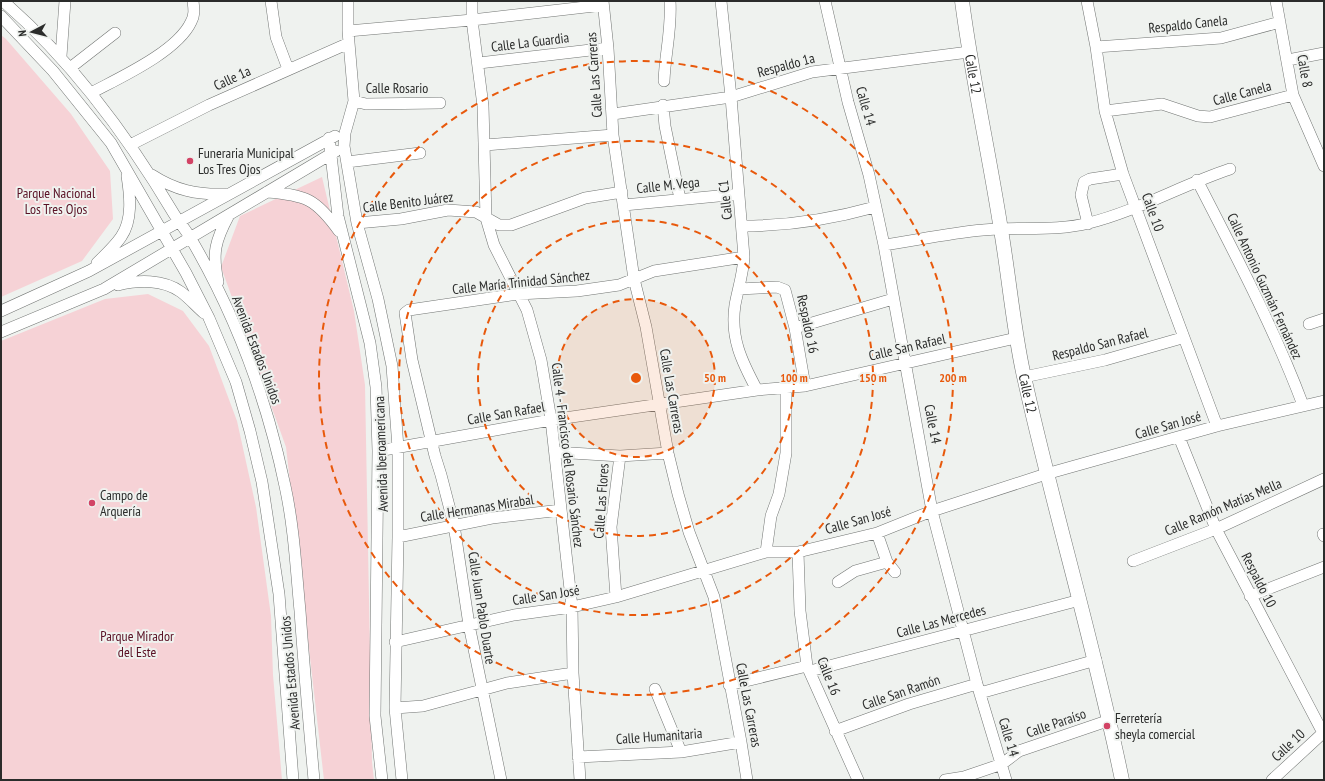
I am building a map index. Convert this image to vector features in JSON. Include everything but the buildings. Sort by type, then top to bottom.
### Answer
[{"type":"main road","name":"Calle 12","points":[[962,1],[969,52],[1001,229],[1016,338],[1024,377],[1046,474],[1096,660],[1122,780]]},
{"type":"street","name":"Avenida Estados Unidos","points":[[4,1],[61,56],[130,145],[190,238],[220,295],[235,328],[257,387],[275,444],[286,487],[295,553],[314,780]]},
{"type":"street","points":[[61,56],[65,1]]},
{"type":"street","points":[[91,93],[151,60],[174,44],[191,22],[194,13],[193,1]]},
{"type":"street","points":[[271,1],[276,37],[288,69]]},
{"type":"street","points":[[1,311],[89,271],[329,138],[345,133],[354,101],[348,31],[348,1]]},
{"type":"street","name":"Calle 4 - Francisco del Rosario Sánchez","points":[[472,1],[472,20],[484,106],[486,218],[494,245],[527,310],[541,360],[556,452],[572,607],[573,673],[580,780]]},
{"type":"street","points":[[664,81],[671,21],[670,1]]},
{"type":"street","name":"Calle C1","points":[[721,1],[743,226],[743,273],[735,307],[735,340],[745,367],[757,390]]},
{"type":"street","name":"Calle 14","points":[[825,1],[848,102],[870,175],[906,363],[932,511],[978,688],[1006,780]]},
{"type":"street","name":"Calle 10","points":[[1087,1],[1096,47],[1105,111],[1123,174],[1182,338],[1217,426]]},
{"type":"street","name":"Calle 8","points":[[1276,1],[1288,60],[1293,95],[1323,163]]},
{"type":"street","points":[[348,31],[472,20],[603,3]]},
{"type":"street","name":"Calle Las Carreras","points":[[603,3],[608,48],[614,135],[634,279],[646,327],[661,405],[668,453],[689,532],[703,572],[714,597],[729,685],[741,742],[746,780]]},
{"type":"street","name":"Avenida Estados Unidos","points":[[2,18],[31,46],[77,99],[111,143],[186,273],[209,318],[236,382],[250,431],[262,482],[279,594],[293,780]]},
{"type":"street","name":"Respaldo Canela","points":[[1096,47],[1221,38],[1280,22]]},
{"type":"street","points":[[70,68],[115,33]]},
{"type":"street","name":"Calle 1a","points":[[130,145],[288,69],[349,43]]},
{"type":"street","name":"Calle La Guardia","points":[[479,63],[608,48]]},
{"type":"street","name":"Respaldo 1a","points":[[613,114],[663,105],[731,97],[812,72],[969,52]]},
{"type":"street","points":[[1288,60],[1324,53]]},
{"type":"street","name":"Calle Canela","points":[[1105,111],[1162,104],[1198,116],[1210,117],[1293,95]]},
{"type":"street","name":"Calle Rosario","points":[[354,101],[366,104],[440,103]]},
{"type":"street","points":[[663,105],[680,199]]},
{"type":"street","name":"Avenida Iberoamericana","points":[[345,133],[344,146],[358,223],[378,299],[392,366],[398,448],[395,708],[402,780]]},
{"type":"street","points":[[485,145],[614,135]]},
{"type":"street","name":"Avenida Iberoamericana","points":[[329,138],[330,155],[342,235],[372,354],[378,415],[375,692],[377,744],[382,780]]},
{"type":"street","points":[[1,332],[104,289],[172,250],[229,214],[344,146]]},
{"type":"street","points":[[347,162],[420,153]]},
{"type":"street","points":[[89,271],[121,237],[127,223],[130,196],[125,167]]},
{"type":"street","points":[[884,245],[983,230],[1041,229],[1088,224],[1135,208],[1197,180],[1230,169]]},
{"type":"street","points":[[150,174],[181,190],[203,195],[227,194]]},
{"type":"street","points":[[1088,224],[1082,195],[1084,182],[1090,179],[1123,174]]},
{"type":"street","name":"Calle Antonio Guzmán Fernández","points":[[1197,180],[1238,258],[1294,380],[1303,405]]},
{"type":"street","points":[[267,192],[288,193],[308,198],[325,212],[342,235]]},
{"type":"street","name":"Calle Benito Juárez","points":[[358,223],[400,219],[448,210],[476,212],[499,225],[511,225],[530,220],[585,198],[622,192]]},
{"type":"street","name":"Calle M. Vega","points":[[624,205],[739,194]]},
{"type":"street","points":[[743,226],[771,226],[800,223],[844,216],[875,207]]},
{"type":"street","points":[[220,295],[214,261],[219,233],[229,214]]},
{"type":"street","name":"Calle María Trinidad Sánchez","points":[[431,442],[404,319],[405,313],[409,310],[518,294],[577,291],[619,285],[654,271],[744,257]]},
{"type":"street","points":[[104,289],[131,282],[156,282],[180,291],[209,318]]},
{"type":"street","name":"Respaldo 16","points":[[739,289],[777,287],[785,290],[795,328],[804,386]]},
{"type":"street","points":[[795,328],[893,299]]},
{"type":"street","points":[[1309,324],[1324,319]]},
{"type":"street","name":"Calle San Rafael","points":[[378,451],[551,420],[757,390],[804,386],[1016,338]]},
{"type":"street","name":"Respaldo San Rafael","points":[[1024,377],[1105,360],[1182,338]]},
{"type":"street","points":[[766,552],[771,516],[779,494],[786,453],[786,392],[788,388]]},
{"type":"street","name":"Calle San José","points":[[395,642],[514,615],[572,607],[616,597],[766,552],[798,552],[877,533],[932,511],[1046,474],[1217,426],[1324,401]]},
{"type":"street","name":"Respaldo 10","points":[[1179,437],[1216,529],[1323,732]]},
{"type":"street","name":"Calle Juan Pablo Duarte","points":[[431,442],[454,525],[468,625],[501,780]]},
{"type":"street","points":[[556,452],[620,456],[668,453]]},
{"type":"street","name":"Calle Las Flores","points":[[616,597],[611,527],[620,456]]},
{"type":"street","name":"Calle Ramón Matías Mella","points":[[1133,561],[1216,529],[1324,479]]},
{"type":"street","name":"Calle Hermanas Mirabal","points":[[398,537],[454,525],[562,510]]},
{"type":"street","points":[[877,533],[887,562],[895,572]]},
{"type":"street","name":"Calle 16","points":[[798,552],[800,611],[809,668],[858,780]]},
{"type":"street","points":[[838,582],[855,572],[887,562]]},
{"type":"street","points":[[1250,596],[1324,567]]},
{"type":"street","name":"Calle Las Mercedes","points":[[729,685],[809,668],[1080,600]]},
{"type":"street","name":"Calle San Ramón","points":[[836,731],[909,704],[1096,660]]},
{"type":"street","points":[[395,708],[423,706],[507,684],[573,673]]},
{"type":"street","points":[[655,689],[681,752]]},
{"type":"street","name":"Calle Paraíso","points":[[946,780],[964,777],[1002,764],[1019,752],[1110,720]]},
{"type":"street","name":"Calle 10","points":[[1272,780],[1323,732]]},
{"type":"street","name":"Calle Humanitaria","points":[[578,756],[681,752],[741,742]]},
{"type":"green space","name":"Parque Nacional Los Tres Ojos","points":[[1,35],[71,114],[110,171],[113,219],[82,261],[1,297]]},
{"type":"green space","points":[[322,177],[354,311],[365,385],[372,762],[374,780],[324,780],[286,447],[221,267],[240,216]]},
{"type":"green space","name":"Parque Mirador del Este","points":[[148,294],[183,311],[209,346],[237,421],[256,507],[271,616],[273,675],[282,780],[1,780],[1,341],[105,299]]},
{"type":"place","name":"Funeraria Municipal Los Tres Ojos","points":[[190,161]]},
{"type":"place","name":"Campo de Arquería","points":[[92,503]]},
{"type":"place","name":"Ferretería sheyla comercial","points":[[1107,726]]}]
